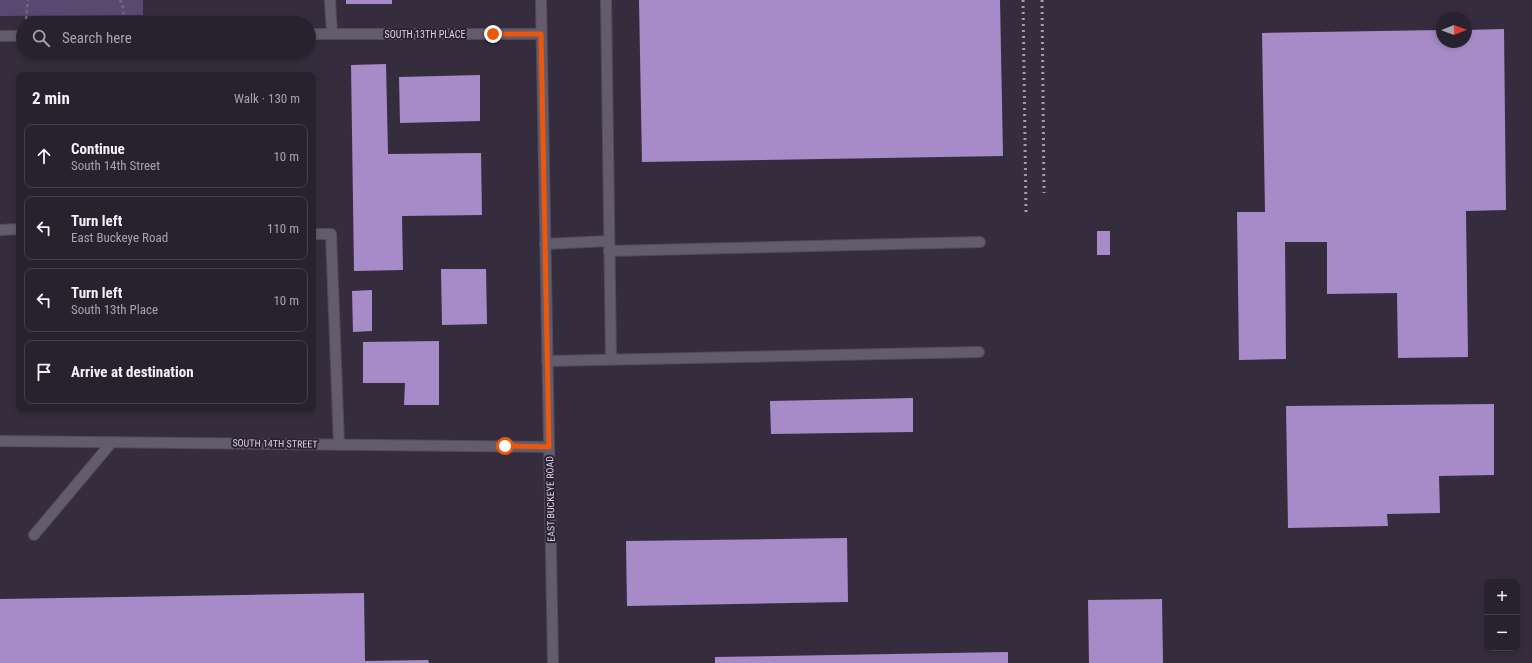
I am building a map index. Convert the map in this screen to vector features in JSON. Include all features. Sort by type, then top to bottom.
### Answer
[{"type":"street","points":[[330,0],[332,34]]},
{"type":"street","name":"EAST BUCKEYE ROAD","points":[[540,0],[553,663]]},
{"type":"street","points":[[606,0],[611,358]]},
{"type":"street","name":"SOUTH 13TH PLACE","points":[[316,34],[541,34]]},
{"type":"street","points":[[0,36],[16,36]]},
{"type":"street","points":[[0,230],[16,229]]},
{"type":"street","points":[[316,234],[331,234],[339,444]]},
{"type":"street","points":[[545,244],[609,246],[980,242]]},
{"type":"street","points":[[547,361],[611,358],[979,352]]},
{"type":"street","name":"SOUTH 14TH STREET","points":[[0,441],[549,447]]},
{"type":"street","points":[[34,535],[112,442]]},
{"type":"path","points":[[26,16],[25,9],[28,0]]},
{"type":"path","points":[[120,0],[123,7],[124,16]]},
{"type":"shaded area","points":[[0,0],[143,0],[143,15],[0,16]]},
{"type":"building","points":[[346,0],[392,0],[392,4],[346,4]]},
{"type":"building","points":[[639,0],[1000,0],[1003,156],[642,162]]},
{"type":"building","points":[[1504,29],[1506,210],[1466,211],[1468,357],[1398,358],[1397,293],[1327,294],[1327,242],[1285,242],[1286,359],[1239,360],[1237,212],[1265,212],[1262,33],[1436,30],[1436,48],[1472,48],[1472,30]]},
{"type":"building","points":[[386,64],[388,154],[481,153],[482,215],[402,216],[403,270],[354,271],[351,65]]},
{"type":"building","points":[[480,75],[480,121],[400,123],[399,77]]},
{"type":"building","points":[[1097,231],[1110,231],[1110,255],[1097,255]]},
{"type":"building","points":[[441,269],[486,269],[487,324],[442,325]]},
{"type":"building","points":[[372,290],[372,331],[353,332],[352,291]]},
{"type":"building","points":[[439,341],[439,405],[404,405],[405,383],[363,383],[363,342]]},
{"type":"building","points":[[913,398],[913,432],[771,434],[770,401]]},
{"type":"building","points":[[1494,404],[1494,475],[1439,476],[1440,513],[1387,514],[1388,526],[1288,528],[1286,406]]},
{"type":"building","points":[[847,538],[848,602],[627,606],[626,541]]},
{"type":"building","points":[[364,593],[365,661],[428,660],[429,663],[0,663],[0,599]]},
{"type":"building","points":[[1162,599],[1163,663],[1089,663],[1088,600]]},
{"type":"building","points":[[1008,652],[1008,663],[715,663],[715,657]]},
{"type":"railway","points":[[1023,0],[1026,212]]},
{"type":"railway","points":[[1042,0],[1044,193]]},
{"type":"route","points":[[493,34],[541,34],[549,447],[505,446]]}]
